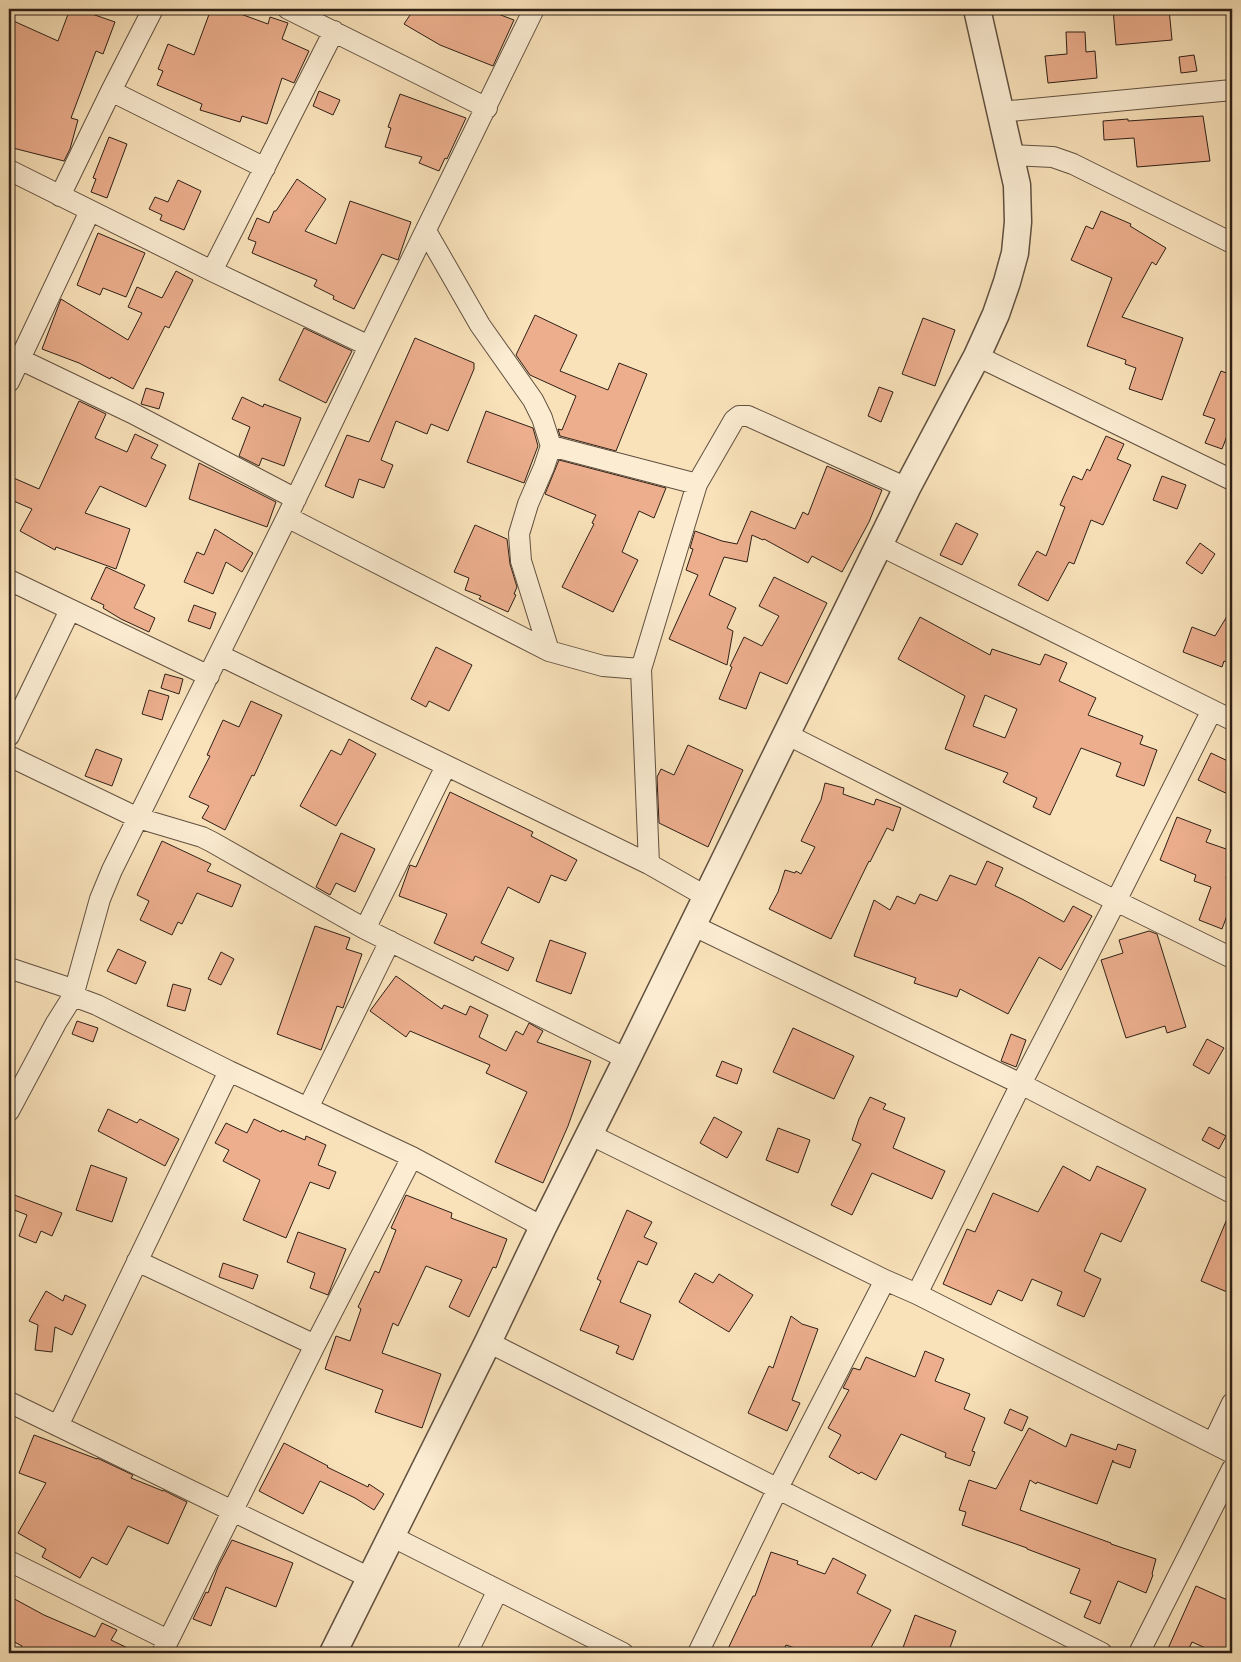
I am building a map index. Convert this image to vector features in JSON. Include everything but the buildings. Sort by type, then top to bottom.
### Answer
[{"type":"street","points":[[60,196],[153,9]]},
{"type":"street","points":[[288,9],[487,108]]},
{"type":"street","points":[[9,1112],[74,993],[100,899],[112,870],[287,518],[534,9]]},
{"type":"street","points":[[333,1653],[488,1342],[879,544],[977,356],[996,314],[1015,253],[1018,222],[1016,185],[977,9]]},
{"type":"street","points":[[212,272],[334,31]]},
{"type":"street","points":[[1000,112],[1232,90]]},
{"type":"street","points":[[111,91],[265,168]]},
{"type":"street","points":[[1009,155],[1053,157],[1073,164],[1232,243]]},
{"type":"street","points":[[9,170],[212,272],[369,346]]},
{"type":"street","points":[[9,382],[14,357],[90,211]]},
{"type":"street","points":[[426,231],[480,325],[533,400],[542,418],[551,446],[528,504],[519,534],[521,561],[550,651]]},
{"type":"street","points":[[977,356],[1232,480]]},
{"type":"street","points":[[14,357],[132,413],[296,499]]},
{"type":"street","points":[[649,864],[641,669],[697,484],[734,420],[740,416],[748,416],[907,488]]},
{"type":"street","points":[[551,446],[697,484]]},
{"type":"street","points":[[287,518],[550,651],[603,666],[641,669]]},
{"type":"street","points":[[879,544],[1232,720]]},
{"type":"street","points":[[9,580],[209,676]]},
{"type":"street","points":[[9,736],[70,610]]},
{"type":"street","points":[[219,655],[649,864],[707,897]]},
{"type":"street","points":[[917,1294],[1021,1084],[1212,710]]},
{"type":"street","points":[[786,734],[1232,958]]},
{"type":"street","points":[[9,756],[138,818],[202,837],[365,929],[627,1059]]},
{"type":"street","points":[[365,929],[446,766]]},
{"type":"street","points":[[692,926],[1021,1084],[1232,1193]]},
{"type":"street","points":[[308,1108],[390,941]]},
{"type":"street","points":[[9,968],[74,993],[229,1071],[412,1157],[543,1227]]},
{"type":"street","points":[[58,1426],[229,1071]]},
{"type":"street","points":[[589,1134],[917,1294],[1232,1453]]},
{"type":"street","points":[[9,1561],[165,1647],[315,1346],[412,1157]]},
{"type":"street","points":[[137,1261],[315,1346]]},
{"type":"street","points":[[698,1653],[778,1488],[885,1280]]},
{"type":"street","points":[[488,1342],[1102,1653]]},
{"type":"street","points":[[9,1402],[370,1578]]},
{"type":"street","points":[[1212,1443],[1232,1403]]},
{"type":"street","points":[[1139,1653],[1232,1469]]},
{"type":"street","points":[[390,1536],[623,1653]]},
{"type":"street","points":[[467,1653],[498,1590]]}]
